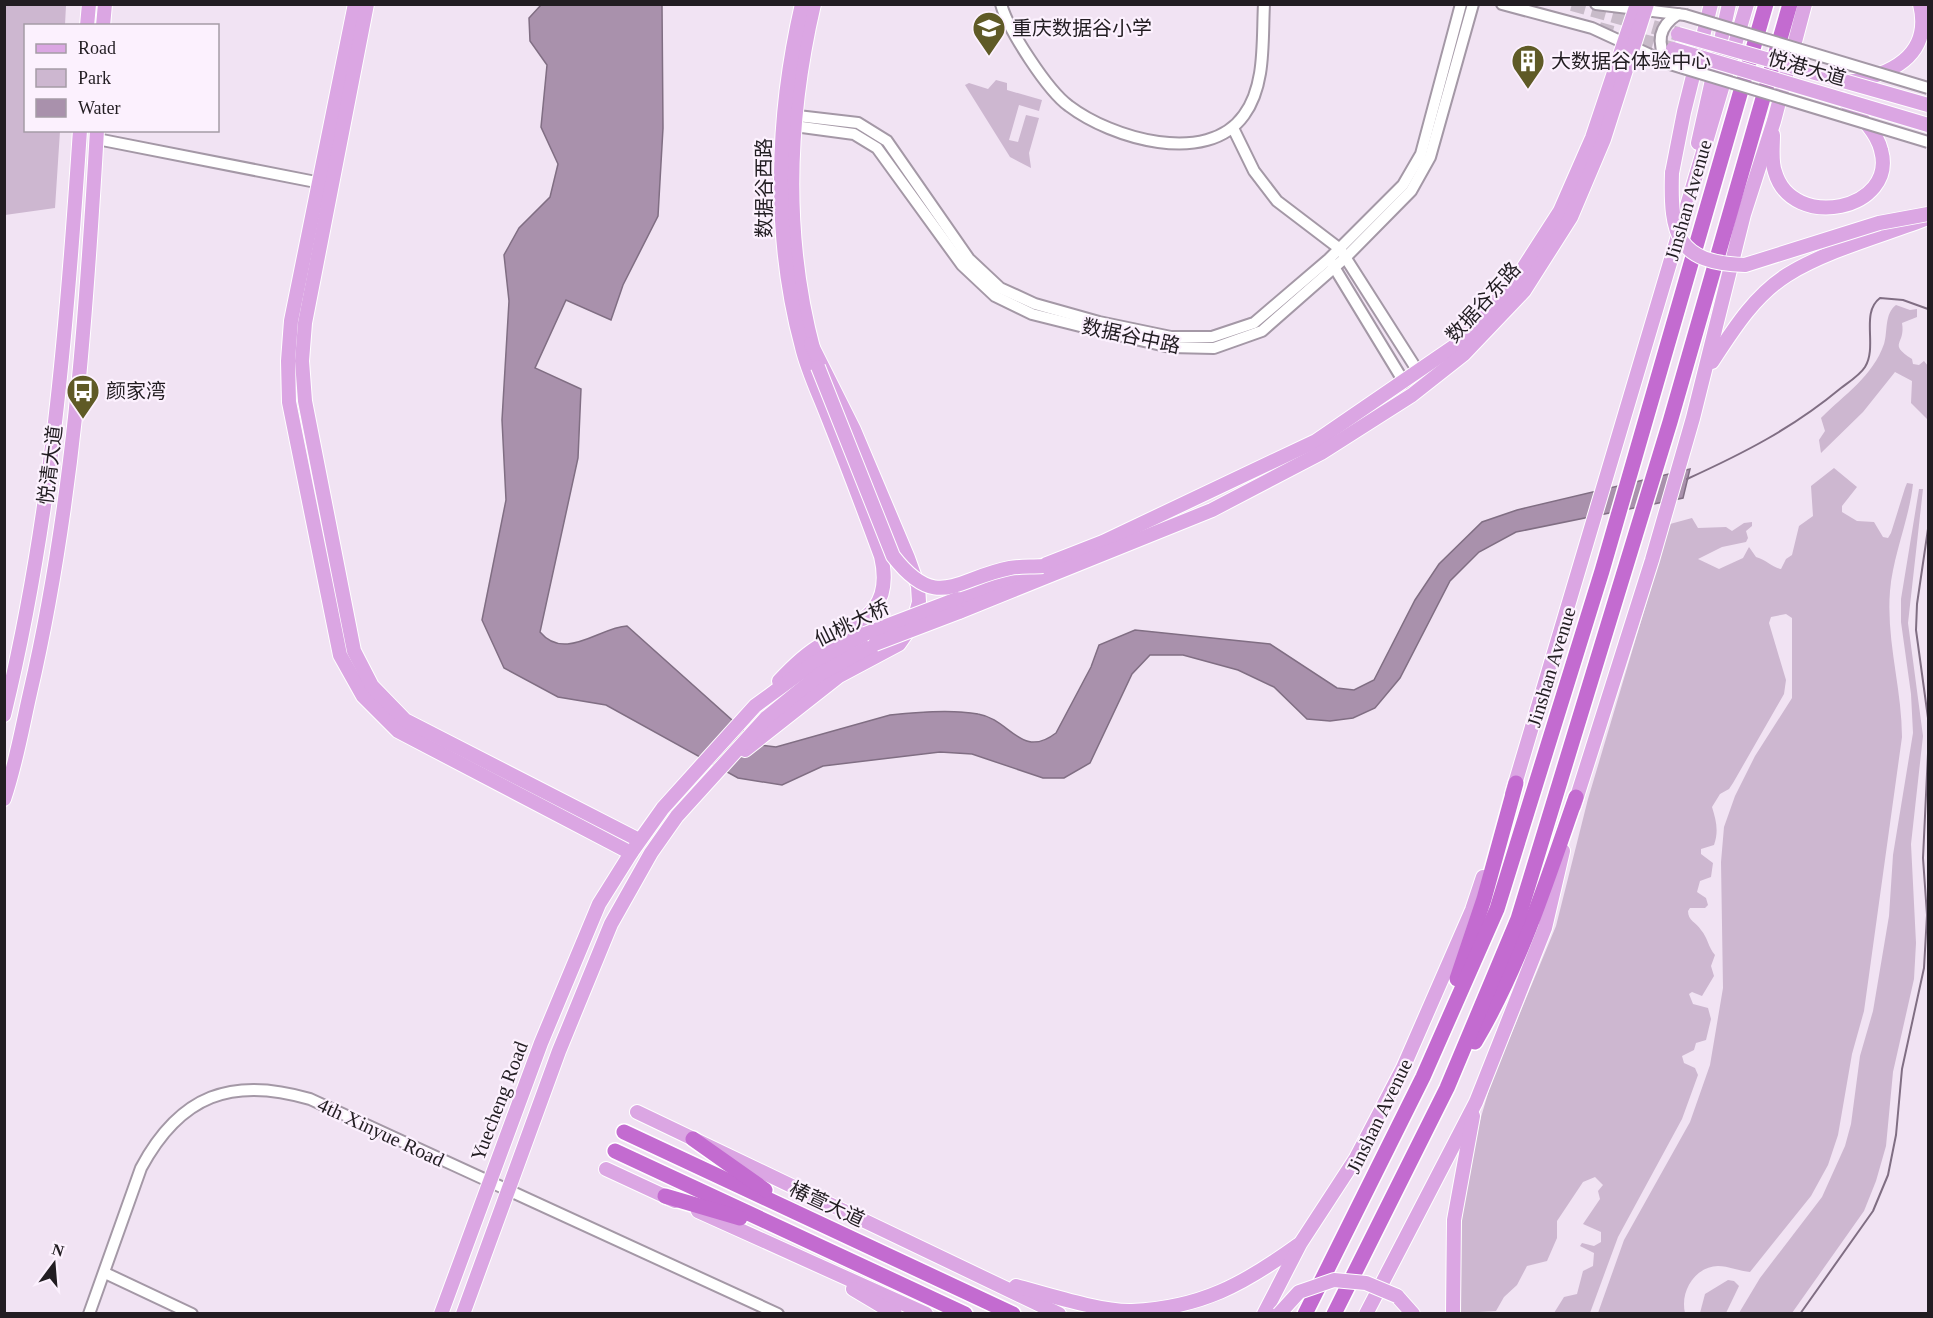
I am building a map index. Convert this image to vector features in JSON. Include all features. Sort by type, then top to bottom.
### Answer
[{"type":"highway","name":"Jinshan Avenue","points":[[1305,1314],[1423,1077],[1497,909],[1602,571],[1766,4]]},
{"type":"highway","points":[[1334,1314],[1447,1088],[1518,919],[1670,422],[1801,7]]},
{"type":"highway","points":[[1423,1077],[1484,899],[1516,783]]},
{"type":"highway","points":[[1447,1088],[1491,1015],[1522,945],[1576,797]]},
{"type":"highway","name":"椿萱大道","points":[[624,1132],[1013,1314]]},
{"type":"highway","points":[[693,1138],[794,1212]]},
{"type":"highway","points":[[615,1151],[965,1314]]},
{"type":"highway","points":[[665,1196],[786,1231]]},
{"type":"main road","points":[[87,24],[89,4]]},
{"type":"main road","points":[[103,24],[105,4]]},
{"type":"main road","points":[[330,160],[355,4]]},
{"type":"main road","points":[[367,4],[291,321],[288,361],[289,402],[340,655],[363,696],[402,726],[630,853]]},
{"type":"main road","name":"数据谷西路","points":[[802,4],[791,51],[789,120],[791,213],[796,275],[817,367]]},
{"type":"main road","name":"数据谷西路","points":[[814,4],[789,120],[781,214],[786,275],[802,349],[817,367]]},
{"type":"main road","points":[[1711,4],[1684,112],[1672,173],[1671,205],[1674,227],[1684,246],[1703,260],[1745,266],[1880,223],[1929,213]]},
{"type":"main road","points":[[1689,201],[1703,114],[1729,4]]},
{"type":"main road","points":[[1264,1314],[1300,1244],[1356,1158],[1403,1068],[1472,910],[1516,783],[1747,4]]},
{"type":"main road","points":[[1847,82],[1871,78],[1905,63],[1917,50],[1923,34],[1924,20],[1920,4]]},
{"type":"main road","name":"数据谷东路","points":[[1212,510],[1321,453],[1412,395],[1464,354],[1524,291],[1571,217],[1604,139],[1641,7]]},
{"type":"main road","points":[[1366,1314],[1476,1102],[1545,928],[1576,797],[1652,560],[1706,372],[1744,214],[1774,121],[1801,7]]},
{"type":"main road","name":"悦港大道","points":[[1678,34],[1929,105]]},
{"type":"main road","name":"数据谷东路","points":[[1208,494],[1316,441],[1419,373],[1456,345],[1515,281],[1560,211],[1630,46]]},
{"type":"main road","name":"悦港大道","points":[[1674,49],[1929,125]]},
{"type":"main road","points":[[1774,121],[1773,158],[1780,184],[1791,197],[1821,208],[1851,204],[1875,185],[1883,160],[1881,148],[1873,133],[1842,99]]},
{"type":"main road","name":"悦清大道","points":[[4,715],[22,642],[47,496],[68,309],[80,132]]},
{"type":"main road","name":"悦清大道","points":[[4,799],[41,646],[67,499],[87,309],[97,135]]},
{"type":"main road","points":[[1706,372],[1747,310],[1788,275],[1834,254],[1929,218]]},
{"type":"main road","points":[[817,367],[893,556],[908,576],[933,588],[956,588],[1009,568],[1043,566]]},
{"type":"main road","points":[[755,706],[795,664],[820,645],[868,618],[878,604],[886,575],[817,367]]},
{"type":"main road","points":[[713,776],[839,676],[899,644],[913,624],[919,602],[918,586],[854,430],[817,367]]},
{"type":"main road","name":"仙桃大桥","points":[[599,904],[639,840],[684,784],[755,706],[812,664],[865,634],[1043,566],[1208,494]]},
{"type":"main road","name":"仙桃大桥","points":[[617,912],[651,853],[677,816],[766,718],[820,674],[861,649],[1043,579],[1212,510]]},
{"type":"main road","points":[[402,726],[639,840]]},
{"type":"main road","name":"Yuecheng Road","points":[[441,1314],[541,1043],[599,904]]},
{"type":"main road","name":"Yuecheng Road","points":[[463,1314],[559,1051],[617,912]]},
{"type":"main road","points":[[1453,1314],[1454,1220],[1476,1102]]},
{"type":"main road","points":[[637,1112],[1059,1314]]},
{"type":"main road","points":[[606,1169],[926,1314]]},
{"type":"main road","points":[[981,1276],[1064,1299],[1130,1311],[1197,1302],[1254,1276],[1300,1244]]},
{"type":"main road","points":[[802,1258],[895,1314]]},
{"type":"main road","points":[[1278,1314],[1299,1292],[1334,1280],[1366,1282],[1397,1296],[1413,1314]]},
{"type":"street","points":[[1001,4],[1012,29],[1052,92],[1085,117],[1137,138],[1183,144],[1209,139],[1233,128],[1254,97],[1259,79],[1264,4]]},
{"type":"street","name":"数据谷中路","points":[[1342,254],[1403,185],[1421,154],[1461,4]]},
{"type":"street","name":"数据谷中路","points":[[789,120],[854,134],[877,148],[962,265],[995,296],[1032,314],[1170,347],[1214,348],[1262,331],[1411,191],[1430,157],[1473,4]]},
{"type":"street","points":[[1502,4],[1592,28],[1669,64],[1929,142]]},
{"type":"street","points":[[1596,4],[1641,7],[1681,14],[1929,88]]},
{"type":"street","points":[[1669,64],[1661,50],[1661,34],[1666,23],[1681,14]]},
{"type":"street","points":[[1233,128],[1254,171],[1277,201],[1342,254],[1419,373]]},
{"type":"street","points":[[97,135],[325,183]]},
{"type":"street","points":[[1332,263],[1404,382]]},
{"type":"street","name":"4th Xinyue Road","points":[[89,1314],[141,1168],[152,1147],[184,1112],[227,1092],[250,1088],[279,1090],[310,1099],[778,1314]]},
{"type":"street","points":[[105,1273],[192,1314]]},
{"type":"green space","points":[[4,5],[66,5],[65,24],[24,24],[24,132],[60,132],[55,208],[5,215]]},
{"type":"green space","points":[[996,80],[1007,83],[1007,90],[1042,100],[1039,111],[1019,105],[1009,140],[1018,142],[1026,115],[1039,118],[1029,153],[1031,168],[1010,157],[965,85],[969,83],[988,89]]},
{"type":"green space","points":[[1896,305],[1910,310],[1917,309],[1917,317],[1902,323],[1903,330],[1899,346],[1900,350],[1912,359],[1913,364],[1919,365],[1924,361],[1928,366],[1928,420],[1911,403],[1912,381],[1895,372],[1863,412],[1821,453],[1819,440],[1825,431],[1821,418],[1873,366],[1884,344],[1890,313]]},
{"type":"green space","points":[[1834,468],[1857,487],[1842,506],[1842,512],[1857,521],[1874,522],[1883,537],[1888,538],[1891,533],[1907,483],[1913,484],[1894,564],[1889,609],[1902,737],[1864,1011],[1852,1054],[1838,1135],[1828,1165],[1811,1196],[1750,1272],[1718,1266],[1702,1271],[1687,1289],[1685,1313],[1598,1313],[1624,1240],[1690,1122],[1710,1065],[1723,988],[1721,862],[1724,827],[1735,796],[1755,756],[1792,698],[1792,618],[1786,614],[1771,617],[1769,623],[1786,680],[1784,694],[1733,783],[1729,789],[1720,794],[1712,807],[1715,816],[1716,840],[1714,845],[1701,849],[1701,854],[1713,863],[1711,877],[1700,881],[1697,892],[1706,898],[1708,905],[1705,908],[1690,908],[1688,911],[1689,917],[1699,927],[1715,955],[1711,966],[1714,976],[1702,996],[1692,992],[1689,994],[1693,1004],[1708,1008],[1711,1019],[1706,1040],[1696,1043],[1694,1050],[1682,1056],[1684,1063],[1695,1068],[1698,1075],[1682,1119],[1618,1237],[1590,1313],[1554,1313],[1564,1297],[1577,1294],[1583,1271],[1593,1266],[1594,1253],[1580,1246],[1582,1243],[1594,1246],[1601,1242],[1601,1232],[1583,1224],[1600,1199],[1598,1191],[1603,1185],[1595,1177],[1583,1182],[1557,1221],[1557,1238],[1547,1261],[1527,1266],[1517,1285],[1504,1297],[1496,1311],[1461,1313],[1459,1246],[1461,1211],[1479,1124],[1491,1083],[1556,926],[1588,799],[1670,524],[1692,518],[1698,528],[1726,527],[1732,531],[1744,523],[1752,522],[1752,526],[1746,531],[1748,538],[1746,542],[1722,547],[1698,559],[1719,569],[1743,558],[1749,547],[1756,557],[1781,569],[1786,559],[1792,555],[1799,526],[1813,516],[1811,486]]},
{"type":"green space","points":[[1919,489],[1923,489],[1908,623],[1923,736],[1911,844],[1916,943],[1914,979],[1893,1072],[1886,1146],[1864,1211],[1792,1313],[1739,1313],[1760,1278],[1822,1197],[1845,1146],[1851,1124],[1860,1056],[1873,1011],[1889,916],[1893,855],[1913,733],[1911,694],[1901,622],[1901,599]]},
{"type":"green space","points":[[1728,1280],[1734,1281],[1739,1286],[1726,1313],[1700,1313],[1705,1294]]},
{"type":"water","points":[[541,5],[662,5],[663,128],[658,216],[623,285],[611,320],[566,300],[535,368],[581,389],[578,458],[540,632],[560,644],[571,644],[627,626],[760,745],[776,747],[890,715],[934,712],[978,714],[989,717],[1024,740],[1034,742],[1044,740],[1056,733],[1091,667],[1099,645],[1135,630],[1270,644],[1337,688],[1354,690],[1374,680],[1415,600],[1439,564],[1482,522],[1517,510],[1690,469],[1683,498],[1516,532],[1479,552],[1450,581],[1400,678],[1375,708],[1353,718],[1330,721],[1307,719],[1274,687],[1238,670],[1183,655],[1150,655],[1132,674],[1090,763],[1064,778],[1043,778],[972,754],[940,752],[823,766],[782,785],[738,778],[606,705],[558,697],[504,668],[482,620],[506,500],[502,420],[509,301],[504,255],[519,228],[550,197],[558,164],[541,127],[547,65],[530,41],[529,18]]},
{"type":"waterway","points":[[1687,479],[1786,428],[1857,376],[1869,359],[1871,312],[1874,304],[1880,298],[1903,300],[1928,309]]},
{"type":"waterway","points":[[1928,529],[1917,604],[1916,630],[1928,718]]},
{"type":"waterway","points":[[1800,1314],[1873,1211],[1888,1175],[1896,1135],[1902,1069],[1924,968],[1927,915],[1923,858],[1928,753]]},
{"type":"tunnel","points":[[1572,4],[1678,34]]},
{"type":"tunnel","points":[[1599,29],[1673,49]]},
{"type":"place","name":"重庆数据谷小学","points":[[989,57]]},
{"type":"place","name":"大数据谷体验中心","points":[[1528,90]]},
{"type":"place","name":"颜家湾","points":[[83,420]]}]
